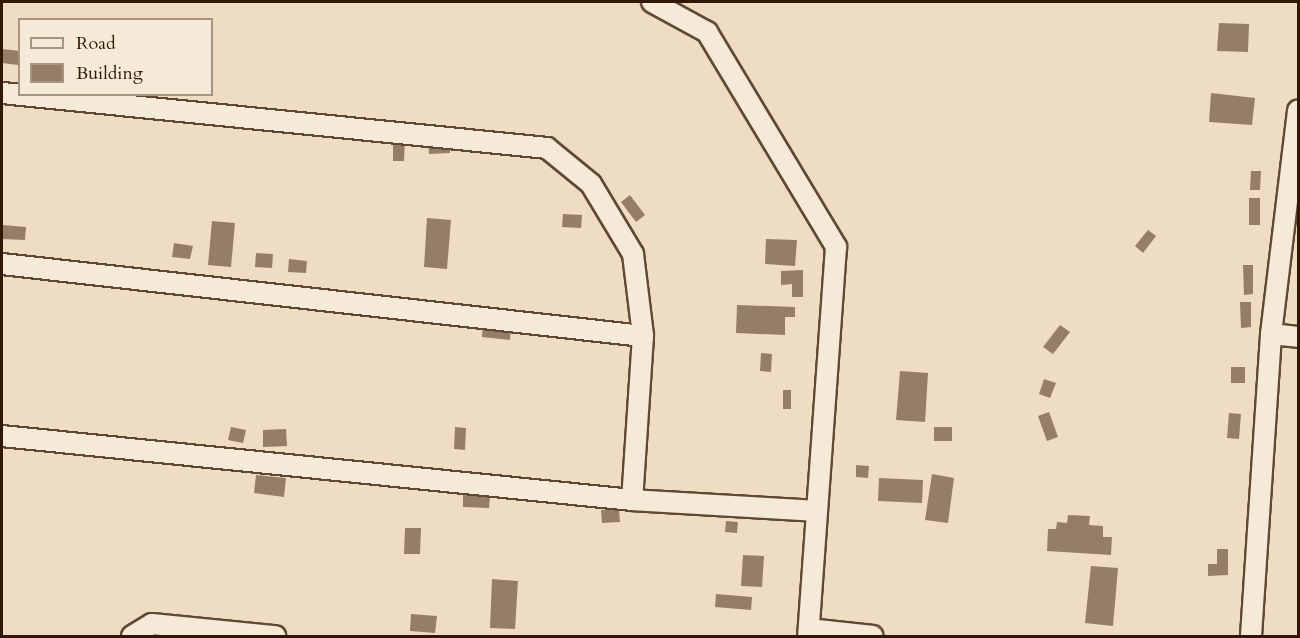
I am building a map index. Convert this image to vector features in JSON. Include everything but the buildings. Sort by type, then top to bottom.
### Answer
[{"type":"street","points":[[652,2],[707,32],[836,247],[808,633],[873,636]]},
{"type":"street","points":[[2,93],[18,95]]},
{"type":"street","points":[[32,96],[547,148],[591,184],[633,254],[643,336],[632,500]]},
{"type":"street","points":[[1251,636],[1271,334],[1299,111]]},
{"type":"street","points":[[2,264],[643,336]]},
{"type":"street","points":[[1271,334],[1299,337]]},
{"type":"street","points":[[2,436],[632,500],[817,511]]},
{"type":"street","points":[[132,636],[152,624],[275,636]]}]
